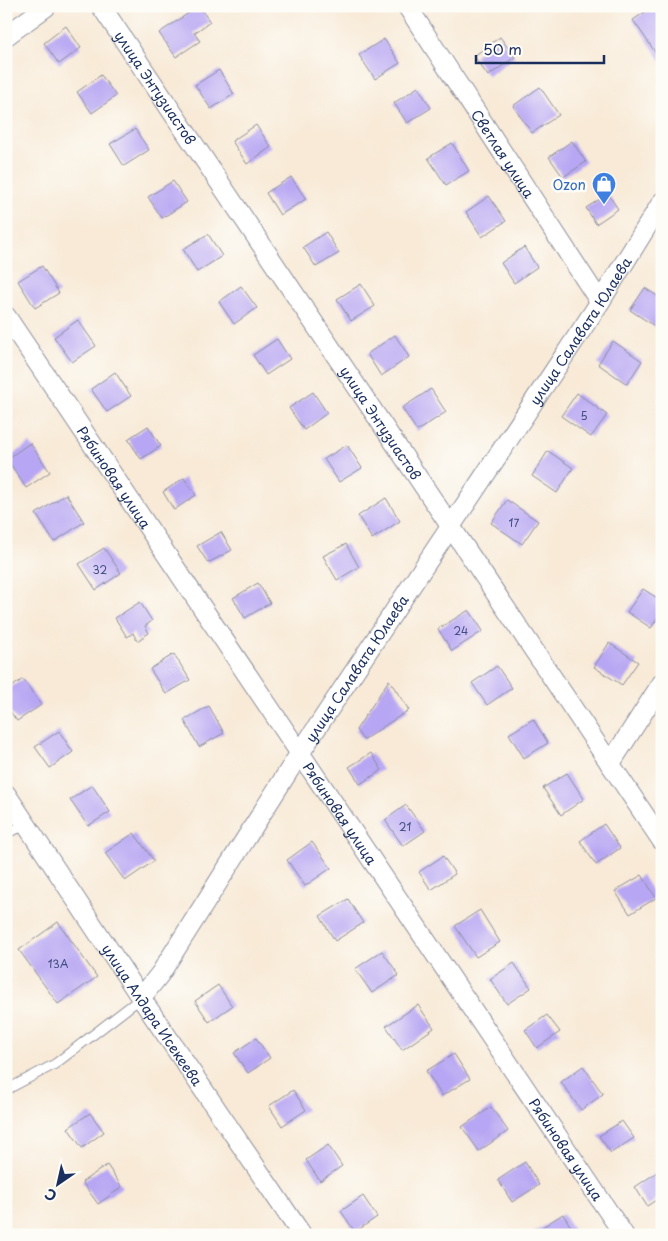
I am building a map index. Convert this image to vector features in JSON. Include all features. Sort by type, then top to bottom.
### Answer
[{"type":"street","points":[[6,36],[47,6]]},
{"type":"street","name":"улица Энтузиастов","points":[[101,6],[662,841]]},
{"type":"street","name":"Светлая улица","points":[[407,6],[600,302]]},
{"type":"street","name":"улица Салавата Юлаева","points":[[141,998],[160,974],[300,753],[600,302],[662,202]]},
{"type":"street","name":"Рябиновая улица","points":[[6,316],[624,1235]]},
{"type":"street","points":[[610,764],[662,683]]},
{"type":"street","name":"улица Алдара Исекеева","points":[[6,794],[141,998],[302,1235]]},
{"type":"lane","points":[[6,833],[27,826]]},
{"type":"lane","name":"улица Салавата Юлаева","points":[[6,1090],[55,1064],[141,998]]},
{"type":"building","points":[[199,6],[210,22],[194,33],[200,41],[176,57],[159,33]]},
{"type":"building","points":[[654,6],[662,6],[662,62],[633,20]]},
{"type":"building","points":[[66,26],[81,48],[59,64],[44,43]]},
{"type":"building","points":[[500,37],[515,57],[488,76],[474,56]]},
{"type":"building","points":[[384,39],[400,63],[375,79],[359,55]]},
{"type":"building","points":[[219,70],[234,94],[211,109],[195,85]]},
{"type":"building","points":[[101,75],[116,96],[92,113],[77,92]]},
{"type":"building","points":[[418,87],[431,108],[407,123],[394,103]]},
{"type":"building","points":[[540,87],[559,115],[532,133],[513,106]]},
{"type":"building","points":[[256,125],[271,147],[247,164],[232,141]]},
{"type":"building","points":[[135,129],[149,150],[124,166],[110,144]]},
{"type":"building","points":[[572,141],[586,162],[563,177],[549,157]]},
{"type":"building","points":[[452,143],[469,171],[446,185],[428,158]]},
{"type":"building","points":[[291,177],[306,199],[280,215],[266,193]]},
{"type":"building","points":[[173,181],[187,202],[162,218],[148,197]]},
{"type":"building","points":[[608,194],[618,209],[596,224],[586,208]]},
{"type":"building","points":[[489,196],[506,221],[482,237],[466,212]]},
{"type":"building","points":[[326,232],[339,253],[316,267],[303,247]]},
{"type":"building","points":[[208,234],[222,256],[197,272],[183,249]]},
{"type":"building","points":[[524,247],[537,267],[514,283],[501,263]]},
{"type":"building","points":[[42,266],[59,293],[35,308],[18,281]]},
{"type":"building","points":[[361,284],[375,306],[351,321],[337,299]]},
{"type":"building","points":[[241,286],[257,308],[234,324],[219,302]]},
{"type":"building","points":[[645,288],[662,299],[662,331],[630,310]]},
{"type":"building","points":[[78,320],[96,346],[72,362],[54,337]]},
{"type":"building","points":[[395,335],[409,357],[381,376],[367,354]]},
{"type":"building","points":[[277,339],[290,359],[266,375],[253,355]]},
{"type":"building","points":[[613,341],[642,361],[627,384],[598,364]]},
{"type":"building","points":[[115,372],[131,396],[107,412],[91,389]]},
{"type":"building","points":[[431,389],[446,412],[417,431],[402,408]]},
{"type":"building","points":[[313,392],[327,413],[304,430],[289,408]]},
{"type":"building","points":[[577,393],[607,415],[591,437],[561,416]]},
{"type":"building","points":[[148,426],[161,446],[141,459],[128,439]]},
{"type":"building","points":[[30,443],[50,472],[26,488],[7,459]]},
{"type":"building","points":[[347,445],[362,468],[339,482],[324,459]]},
{"type":"building","points":[[548,451],[573,468],[557,493],[532,476]]},
{"type":"building","points":[[184,478],[196,495],[174,510],[163,492]]},
{"type":"building","points":[[66,494],[84,522],[54,542],[36,514]]},
{"type":"building","points":[[386,498],[400,521],[372,539],[358,516]]},
{"type":"building","points":[[507,500],[538,521],[522,544],[491,523]]},
{"type":"building","points":[[221,532],[232,550],[208,563],[197,546]]},
{"type":"building","points":[[346,544],[359,567],[337,580],[323,556]]},
{"type":"building","points":[[104,548],[121,573],[96,590],[79,564]]},
{"type":"building","points":[[258,583],[270,603],[245,618],[233,598]]},
{"type":"building","points":[[643,589],[662,601],[662,611],[651,628],[627,612]]},
{"type":"building","points":[[140,602],[152,621],[145,626],[149,633],[137,641],[133,633],[127,637],[115,618]]},
{"type":"building","points":[[469,610],[483,631],[452,651],[438,629]]},
{"type":"building","points":[[609,643],[638,662],[622,685],[594,667]]},
{"type":"building","points":[[174,654],[190,680],[166,694],[150,669]]},
{"type":"building","points":[[497,666],[512,688],[487,705],[472,683]]},
{"type":"building","points":[[23,679],[41,705],[17,721],[6,706],[6,691]]},
{"type":"building","points":[[389,680],[409,710],[363,740],[356,730]]},
{"type":"building","points":[[209,706],[224,733],[199,747],[184,720]]},
{"type":"building","points":[[533,719],[548,743],[524,758],[509,734]]},
{"type":"building","points":[[59,731],[73,752],[50,768],[35,747]]},
{"type":"building","points":[[371,753],[382,770],[360,784],[349,767]]},
{"type":"building","points":[[567,773],[584,799],[561,815],[543,788]]},
{"type":"building","points":[[92,785],[110,812],[88,826],[70,800]]},
{"type":"building","points":[[406,805],[425,831],[403,846],[385,820]]},
{"type":"building","points":[[604,824],[620,848],[596,865],[580,841]]},
{"type":"building","points":[[134,833],[154,861],[125,881],[105,853]]},
{"type":"building","points":[[312,842],[331,868],[305,886],[287,860]]},
{"type":"building","points":[[443,856],[455,874],[431,890],[419,872]]},
{"type":"building","points":[[642,875],[656,898],[630,914],[615,891]]},
{"type":"building","points":[[348,899],[363,923],[335,941],[320,916]]},
{"type":"building","points":[[480,910],[500,942],[476,957],[455,926]]},
{"type":"building","points":[[58,922],[97,977],[58,1004],[19,950]]},
{"type":"building","points":[[382,951],[399,975],[372,993],[355,969]]},
{"type":"building","points":[[514,963],[531,988],[507,1004],[490,979]]},
{"type":"building","points":[[218,985],[232,1006],[209,1022],[195,1001]]},
{"type":"building","points":[[418,1005],[434,1028],[402,1050],[386,1026]]},
{"type":"building","points":[[547,1015],[560,1032],[537,1048],[525,1030]]},
{"type":"building","points":[[256,1038],[270,1058],[248,1073],[234,1053]]},
{"type":"building","points":[[454,1054],[470,1079],[442,1096],[426,1071]]},
{"type":"building","points":[[583,1066],[603,1094],[581,1110],[561,1082]]},
{"type":"building","points":[[293,1090],[306,1110],[282,1126],[269,1106]]},
{"type":"building","points":[[491,1107],[508,1131],[479,1151],[462,1127]]},
{"type":"building","points":[[90,1113],[104,1132],[82,1148],[68,1128]]},
{"type":"building","points":[[622,1121],[634,1138],[611,1153],[599,1136]]},
{"type":"building","points":[[328,1145],[342,1166],[320,1181],[306,1160]]},
{"type":"building","points":[[525,1162],[539,1185],[512,1202],[498,1180]]},
{"type":"building","points":[[107,1165],[122,1187],[98,1204],[82,1182]]},
{"type":"building","points":[[662,1169],[662,1196],[647,1206],[635,1187]]},
{"type":"building","points":[[363,1196],[377,1217],[355,1232],[341,1211]]},
{"type":"building","points":[[563,1214],[576,1235],[530,1235]]},
{"type":"place","name":"Ozon","points":[[604,205]]}]
